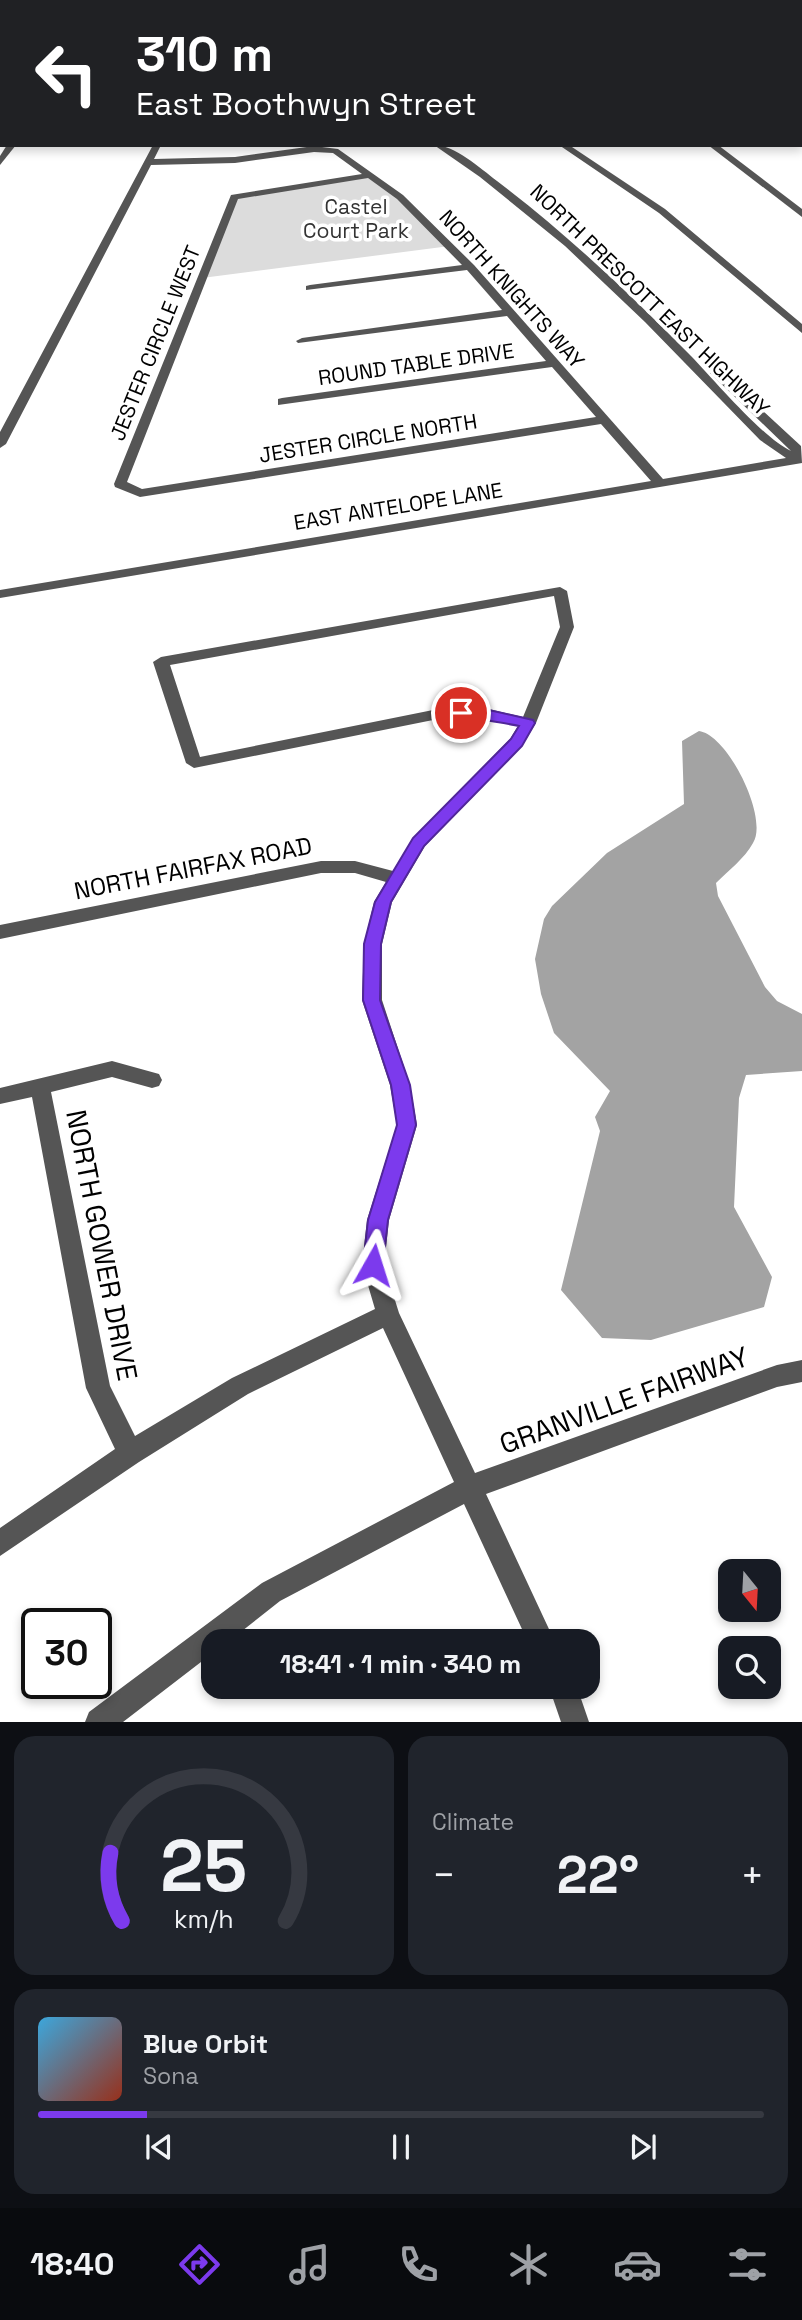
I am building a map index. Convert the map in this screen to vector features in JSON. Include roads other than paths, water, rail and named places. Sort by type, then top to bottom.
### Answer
[{"type":"street","points":[[0,162],[11,147]]},
{"type":"street","points":[[0,444],[156,147]]},
{"type":"street","name":"NORTH PRESCOTT EAST HIGHWAY","points":[[441,147],[516,193],[764,437],[781,452],[801,461]]},
{"type":"street","name":"NORTH PRESCOTT EAST HIGHWAY","points":[[455,147],[572,233],[797,449],[801,461]]},
{"type":"street","points":[[566,147],[662,211],[802,330]]},
{"type":"street","points":[[715,147],[802,214]]},
{"type":"street","name":"NORTH KNIGHTS WAY","points":[[150,162],[235,160],[314,149],[335,151],[400,197],[470,267],[660,483]]},
{"type":"street","name":"JESTER CIRCLE WEST","points":[[140,493],[120,484],[234,197],[372,175]]},
{"type":"street","points":[[310,288],[470,267]]},
{"type":"street","points":[[624,297],[638,296]]},
{"type":"street","points":[[302,341],[510,312]]},
{"type":"street","name":"ROUND TABLE DRIVE","points":[[282,402],[555,363]]},
{"type":"street","name":"JESTER CIRCLE NORTH","points":[[140,493],[602,420]]},
{"type":"street","name":"EAST ANTELOPE LANE","points":[[0,594],[801,461]]},
{"type":"street","points":[[528,723],[480,712],[443,713],[194,763],[161,662],[559,591],[567,627],[528,723],[516,742],[419,842],[383,902],[373,944],[372,1000],[401,1085],[407,1125],[378,1220],[373,1265],[388,1314],[536,1629]]},
{"type":"street","name":"NORTH FAIRFAX ROAD","points":[[0,932],[321,866],[355,867],[395,878]]},
{"type":"street","points":[[0,1096],[112,1069],[152,1080]]},
{"type":"street","name":"NORTH GOWER DRIVE","points":[[40,1086],[98,1388],[130,1453]]},
{"type":"street","points":[[0,1543],[130,1453],[240,1386],[388,1314]]},
{"type":"street","name":"GRANVILLE FAIRWAY","points":[[99,1721],[271,1592],[468,1488],[777,1376],[802,1371]]},
{"type":"street","points":[[568,1699],[575,1721]]},
{"type":"park label","name":"Castel Court Park","points":[[356,218]]}]
